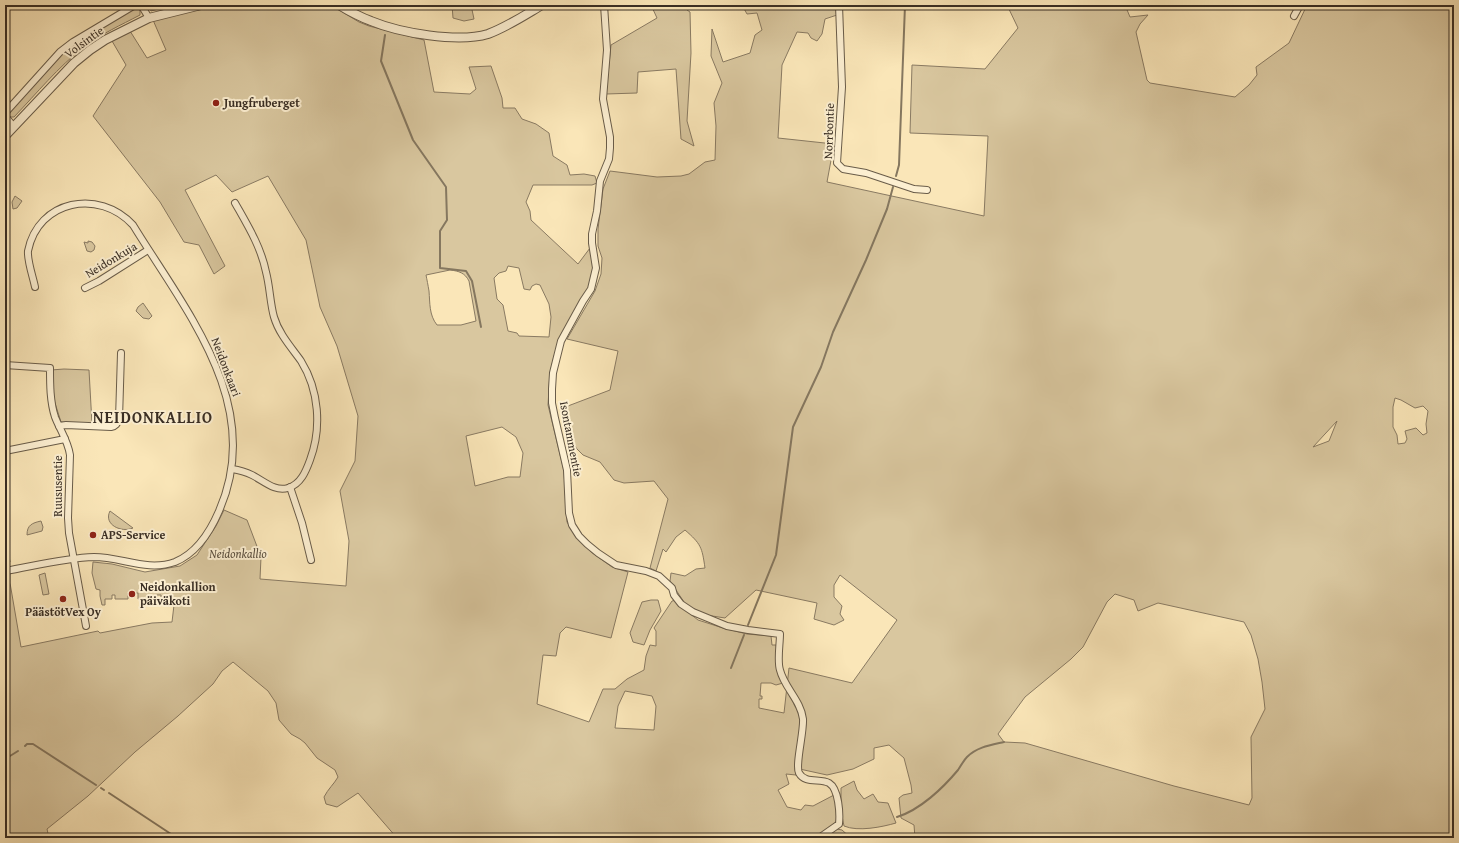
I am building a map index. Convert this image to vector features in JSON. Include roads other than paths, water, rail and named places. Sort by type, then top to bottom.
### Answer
[{"type":"street","points":[[5,113],[60,52],[73,42],[135,5]]},
{"type":"street","points":[[141,5],[149,18]]},
{"type":"street","name":"Volsintie","points":[[5,136],[74,63],[105,40],[149,18],[201,5]]},
{"type":"street","points":[[339,5],[386,27],[430,35],[462,38],[475,37],[496,30],[542,5]]},
{"type":"street","name":"Isontammentie","points":[[604,5],[607,50],[603,99],[610,137],[610,148],[609,158],[600,181],[597,211],[592,234],[596,268],[591,289],[561,341],[553,373],[552,388],[552,404],[567,470],[572,525],[579,536],[587,544],[609,561],[616,565],[646,571],[659,576],[672,588],[682,604],[693,612],[727,626],[780,634],[780,670],[803,714],[802,738],[797,769],[802,777],[808,780],[829,783],[832,786],[835,791],[840,816],[839,824],[819,838]]},
{"type":"street","name":"Norrbontie","points":[[839,5],[842,86],[837,163],[843,169],[866,173],[914,189],[927,190]]},
{"type":"street","points":[[1294,16],[1300,5]]},
{"type":"street","points":[[5,116],[14,127]]},
{"type":"street","name":"Neidonkaari","points":[[5,571],[74,558],[105,558],[150,566],[163,565],[182,559],[202,541],[216,519],[228,489],[232,469],[234,445],[233,428],[224,387],[205,340],[133,225],[127,219],[113,209],[98,204],[82,203],[67,206],[56,211],[46,219],[35,233],[28,251],[28,259],[35,287]]},
{"type":"street","points":[[232,469],[245,472],[275,487],[284,488],[296,484],[302,477],[314,450],[318,421],[315,395],[308,374],[285,340],[274,318],[266,273],[261,255],[252,232],[235,204]]},
{"type":"street","name":"Neidonkuja","points":[[85,288],[99,281],[148,250]]},
{"type":"street","points":[[59,426],[111,427],[117,424],[119,419],[120,353]]},
{"type":"street","name":"Ruususentie","points":[[5,365],[50,368],[52,406],[70,455],[68,518],[86,626]]},
{"type":"street","points":[[5,451],[65,439]]},
{"type":"street","points":[[290,487],[302,523],[311,560]]},
{"type":"waterway","points":[[896,176],[899,165],[905,5]]},
{"type":"waterway","points":[[385,35],[381,61],[413,140],[446,187],[447,220],[440,231],[440,268],[466,271],[472,281],[481,327]]},
{"type":"waterway","points":[[748,625],[776,555],[793,427],[821,367],[833,332],[866,260],[887,209],[893,187]]},
{"type":"waterway","points":[[731,668],[744,635]]},
{"type":"waterway","points":[[897,817],[906,814],[930,798],[952,777],[966,759],[975,751],[1004,742]]},
{"type":"waterway","points":[[25,746],[27,744],[33,744],[96,785]]},
{"type":"waterway","points":[[5,756],[10,756],[18,751]]},
{"type":"waterway","points":[[109,793],[177,838]]},
{"type":"place","name":"Jungfruberget","points":[[216,103]]},
{"type":"place","name":"APS-Service","points":[[93,535]]},
{"type":"place","name":"Neidonkallion päiväkoti","points":[[132,594]]},
{"type":"place","name":"PäästötVex Oy","points":[[63,599]]},
{"type":"district","name":"NEIDONKALLIO","points":[[153,417]]},
{"type":"park label","name":"Neidonkallio","points":[[238,554]]}]
